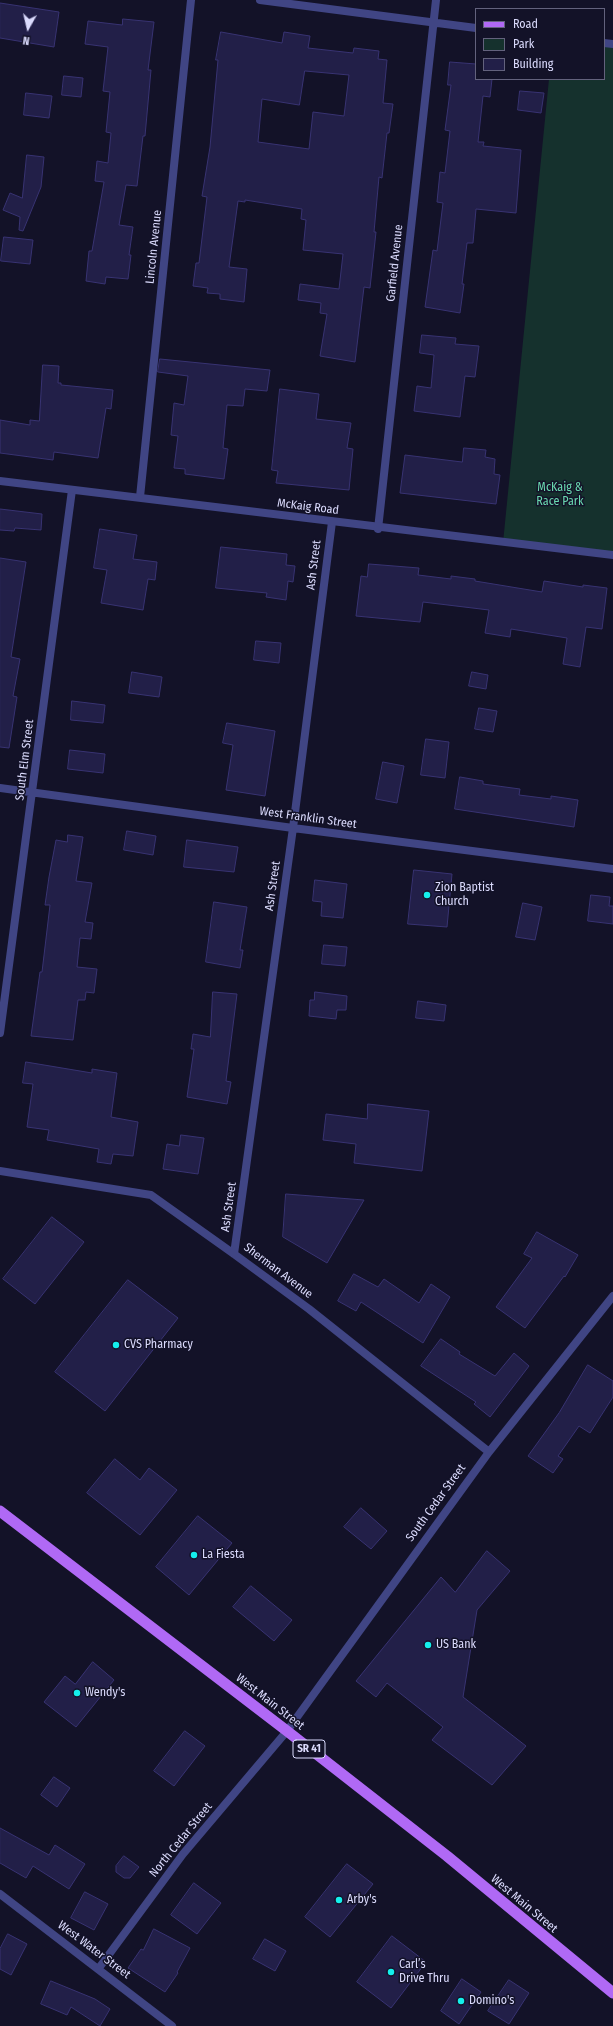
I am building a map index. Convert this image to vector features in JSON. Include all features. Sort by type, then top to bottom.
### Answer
[{"type":"main road","name":"West Main Street","points":[[0,1511],[287,1731],[446,1856],[613,1994]]},
{"type":"street","name":"Lincoln Avenue","points":[[140,497],[191,0]]},
{"type":"street","points":[[260,0],[475,28]]},
{"type":"street","name":"Garfield Avenue","points":[[378,529],[436,0]]},
{"type":"street","name":"McKaig Road","points":[[0,482],[140,497],[378,529],[613,555]]},
{"type":"street","name":"South Elm Street","points":[[0,1033],[72,490]]},
{"type":"street","name":"Ash Street","points":[[234,1254],[293,828],[332,522]]},
{"type":"street","name":"West Franklin Street","points":[[0,788],[293,828],[613,869]]},
{"type":"street","name":"Sherman Avenue","points":[[0,1171],[151,1195],[234,1254],[317,1316],[488,1452]]},
{"type":"street","name":"South Cedar Street","points":[[287,1731],[488,1452],[613,1296]]},
{"type":"street","name":"North Cedar Street","points":[[99,1968],[184,1854],[287,1731]]},
{"type":"street","name":"West Water Street","points":[[0,1894],[99,1968],[172,2026]]},
{"type":"green space","name":"McKaig & Race Park","points":[[605,43],[613,44],[613,555],[503,543],[549,80],[605,80]]},
{"type":"building","points":[[0,3],[59,12],[54,47],[0,38]]},
{"type":"building","points":[[123,19],[154,22],[148,70],[151,70],[145,136],[143,136],[137,186],[126,185],[119,225],[133,227],[129,255],[131,255],[128,279],[106,277],[105,284],[86,281],[89,251],[92,251],[104,182],[95,181],[97,161],[108,163],[111,133],[106,132],[110,92],[103,91],[108,47],[85,44],[88,21],[122,25]]},
{"type":"building","points":[[221,32],[282,43],[284,32],[310,36],[308,48],[353,53],[354,48],[379,51],[378,59],[387,60],[383,103],[393,104],[389,133],[387,133],[382,178],[379,177],[374,232],[376,232],[370,288],[364,287],[355,362],[320,356],[327,314],[320,313],[321,303],[298,300],[300,284],[339,289],[343,254],[303,250],[306,220],[301,219],[302,209],[245,200],[245,202],[238,201],[229,267],[247,269],[244,302],[220,299],[220,294],[207,293],[208,288],[193,286],[196,263],[199,263],[207,197],[202,196],[210,147],[218,60],[216,60]],"holes":[[[305,71],[349,75],[344,116],[313,112],[309,149],[258,142],[262,99],[299,105]]]},
{"type":"building","points":[[450,62],[475,64],[475,80],[492,80],[490,97],[483,96],[478,142],[484,142],[483,146],[521,150],[516,213],[476,209],[473,243],[467,243],[460,313],[425,307],[433,250],[437,251],[443,203],[437,202],[440,172],[445,173],[450,131],[445,130],[451,85],[448,85]]},
{"type":"building","points":[[64,76],[83,78],[81,97],[62,95]]},
{"type":"building","points":[[520,91],[544,93],[541,113],[518,110]]},
{"type":"building","points":[[26,93],[52,96],[49,118],[24,115]]},
{"type":"building","points":[[27,155],[44,157],[41,187],[23,231],[19,230],[20,217],[3,210],[10,193],[22,198]]},
{"type":"building","points":[[4,237],[33,240],[30,264],[1,261]]},
{"type":"building","points":[[422,335],[456,338],[455,344],[479,346],[475,377],[465,376],[460,417],[414,411],[417,386],[431,388],[434,355],[420,353]]},
{"type":"building","points":[[160,359],[270,370],[267,391],[245,389],[243,406],[227,405],[223,448],[228,449],[224,479],[185,474],[185,469],[174,468],[178,436],[171,435],[174,403],[184,405],[188,376],[158,372]]},
{"type":"building","points":[[43,365],[59,366],[58,383],[61,383],[61,385],[113,390],[111,409],[106,408],[98,458],[54,452],[53,460],[0,453],[0,420],[30,425],[30,420],[39,421]]},
{"type":"building","points":[[280,389],[319,394],[316,419],[351,423],[347,448],[353,449],[349,490],[276,483],[278,471],[272,470]]},
{"type":"building","points":[[464,448],[486,450],[485,457],[495,459],[494,474],[500,475],[496,504],[400,493],[405,455],[462,462]]},
{"type":"building","points":[[0,509],[42,514],[41,530],[15,528],[14,531],[0,530]]},
{"type":"building","points":[[100,529],[137,535],[133,559],[157,562],[155,580],[148,579],[143,610],[101,603],[107,570],[94,568]]},
{"type":"building","points":[[221,547],[287,554],[286,565],[295,566],[293,582],[288,581],[286,600],[266,597],[267,593],[216,588]]},
{"type":"building","points":[[0,558],[26,562],[11,657],[20,659],[13,696],[17,697],[9,748],[0,747]]},
{"type":"building","points":[[369,564],[419,568],[418,575],[451,579],[451,576],[475,579],[475,581],[542,592],[544,581],[583,587],[583,585],[607,588],[602,629],[586,627],[580,667],[563,664],[567,638],[511,629],[510,637],[485,633],[489,610],[423,602],[420,622],[356,616],[361,576],[367,577]]},
{"type":"building","points":[[256,641],[281,643],[279,663],[254,660]]},
{"type":"building","points":[[132,672],[162,677],[159,697],[129,693]]},
{"type":"building","points":[[472,672],[488,675],[486,689],[469,686]]},
{"type":"building","points":[[72,701],[105,705],[103,723],[71,720]]},
{"type":"building","points":[[479,708],[497,711],[493,732],[475,729]]},
{"type":"building","points":[[227,723],[275,731],[265,796],[226,790],[233,745],[223,743]]},
{"type":"building","points":[[426,739],[449,742],[445,778],[421,775]]},
{"type":"building","points":[[70,750],[105,754],[103,773],[68,769]]},
{"type":"building","points":[[383,762],[404,766],[397,803],[376,799]]},
{"type":"building","points":[[460,777],[483,781],[483,784],[520,789],[519,795],[551,799],[551,796],[578,800],[574,827],[455,809]]},
{"type":"building","points":[[127,831],[156,836],[153,855],[124,850]]},
{"type":"building","points":[[68,835],[83,837],[76,881],[92,883],[85,922],[93,923],[91,939],[80,938],[77,967],[97,969],[94,993],[86,992],[85,1000],[78,1000],[73,1040],[31,1036],[40,972],[42,972],[50,905],[45,905],[49,877],[56,840],[67,842]]},
{"type":"building","points":[[187,840],[238,847],[234,872],[184,867]]},
{"type":"building","name":"Zion Baptist Church","points":[[414,870],[452,874],[447,927],[408,924]]},
{"type":"building","points":[[315,880],[347,884],[343,918],[321,916],[322,902],[313,901]]},
{"type":"building","points":[[591,895],[610,897],[609,906],[613,906],[613,924],[588,921]]},
{"type":"building","points":[[214,902],[247,907],[240,950],[243,950],[240,968],[206,962]]},
{"type":"building","points":[[523,903],[542,907],[535,940],[516,937]]},
{"type":"building","points":[[324,945],[347,947],[345,966],[322,964]]},
{"type":"building","points":[[213,992],[237,994],[226,1081],[231,1082],[227,1104],[187,1097],[194,1049],[191,1049],[193,1034],[210,1037]]},
{"type":"building","points":[[315,992],[347,996],[346,1010],[337,1010],[336,1019],[309,1016],[310,1000],[314,1000]]},
{"type":"building","points":[[418,1001],[446,1005],[444,1021],[416,1018]]},
{"type":"building","points":[[26,1062],[92,1073],[92,1069],[117,1073],[111,1117],[138,1122],[133,1156],[113,1154],[111,1164],[97,1162],[99,1149],[47,1140],[49,1130],[27,1127],[33,1084],[23,1083]]},
{"type":"building","points":[[368,1104],[429,1111],[422,1171],[354,1163],[356,1144],[323,1140],[326,1114],[367,1119]]},
{"type":"building","points":[[181,1135],[204,1138],[198,1174],[163,1169],[167,1144],[179,1146]]},
{"type":"building","points":[[286,1194],[364,1200],[327,1263],[283,1237]]},
{"type":"building","points":[[52,1217],[84,1242],[35,1304],[3,1279]]},
{"type":"building","points":[[537,1232],[578,1255],[565,1277],[564,1276],[525,1328],[496,1307],[532,1258],[524,1254]]},
{"type":"building","points":[[354,1274],[378,1287],[384,1279],[419,1303],[431,1284],[450,1297],[423,1343],[361,1302],[356,1311],[338,1301]]},
{"type":"building","name":"CVS Pharmacy","points":[[128,1280],[178,1318],[105,1411],[55,1372]]},
{"type":"building","points":[[441,1339],[460,1352],[459,1354],[495,1376],[514,1353],[529,1366],[490,1417],[474,1404],[476,1402],[421,1366]]},
{"type":"building","points":[[588,1365],[613,1381],[613,1397],[590,1433],[579,1426],[558,1456],[563,1459],[553,1473],[528,1456],[559,1413]]},
{"type":"building","points":[[115,1459],[140,1480],[149,1468],[177,1490],[140,1535],[87,1493]]},
{"type":"building","points":[[361,1508],[387,1531],[371,1549],[344,1527]]},
{"type":"building","name":"La Fiesta","points":[[198,1516],[232,1543],[189,1595],[156,1567]]},
{"type":"building","name":"US Bank","points":[[487,1551],[510,1571],[477,1610],[463,1697],[526,1746],[492,1785],[432,1740],[443,1727],[387,1683],[376,1697],[356,1681],[441,1577],[455,1592]]},
{"type":"building","points":[[251,1586],[292,1620],[274,1641],[233,1607]]},
{"type":"building","name":"Wendy's","points":[[93,1662],[114,1680],[76,1727],[44,1702],[65,1676],[75,1684]]},
{"type":"building","points":[[185,1731],[205,1746],[174,1786],[154,1771]]},
{"type":"building","points":[[54,1777],[70,1788],[57,1807],[41,1795]]},
{"type":"building","points":[[0,1828],[49,1855],[55,1845],[85,1864],[69,1889],[33,1866],[26,1878],[0,1863]]},
{"type":"building","points":[[124,1856],[139,1867],[130,1878],[124,1878],[116,1872],[116,1866]]},
{"type":"building","name":"Arby's","points":[[347,1864],[373,1884],[330,1937],[305,1917]]},
{"type":"building","points":[[194,1883],[221,1903],[197,1934],[171,1915]]},
{"type":"building","points":[[85,1892],[108,1904],[94,1930],[71,1918]]},
{"type":"building","points":[[154,1929],[190,1948],[177,1972],[178,1973],[165,1992],[128,1968],[141,1949],[143,1950]]},
{"type":"building","points":[[8,1934],[27,1944],[11,1975],[0,1969],[0,1949]]},
{"type":"building","name":"Carl’s Drive Thru","points":[[392,1936],[426,1962],[391,2008],[357,1982]]},
{"type":"building","points":[[265,1939],[286,1951],[275,1971],[253,1959]]},
{"type":"building","name":"Domino's","points":[[462,1979],[481,1992],[459,2024],[441,2011]]},
{"type":"building","points":[[509,1980],[529,1993],[509,2024],[488,2011]]},
{"type":"building","points":[[51,1981],[95,1999],[110,2009],[100,2026],[71,2007],[67,2015],[41,2004]]},
{"type":"place","name":"Zion Baptist Church","points":[[427,895]]},
{"type":"place","name":"CVS Pharmacy","points":[[116,1345]]},
{"type":"place","name":"La Fiesta","points":[[194,1555]]},
{"type":"place","name":"US Bank","points":[[428,1645]]},
{"type":"place","name":"Wendy's","points":[[77,1693]]},
{"type":"place","name":"Arby's","points":[[339,1900]]},
{"type":"place","name":"Carl’s Drive Thru","points":[[391,1972]]},
{"type":"place","name":"Domino's","points":[[461,2001]]}]
